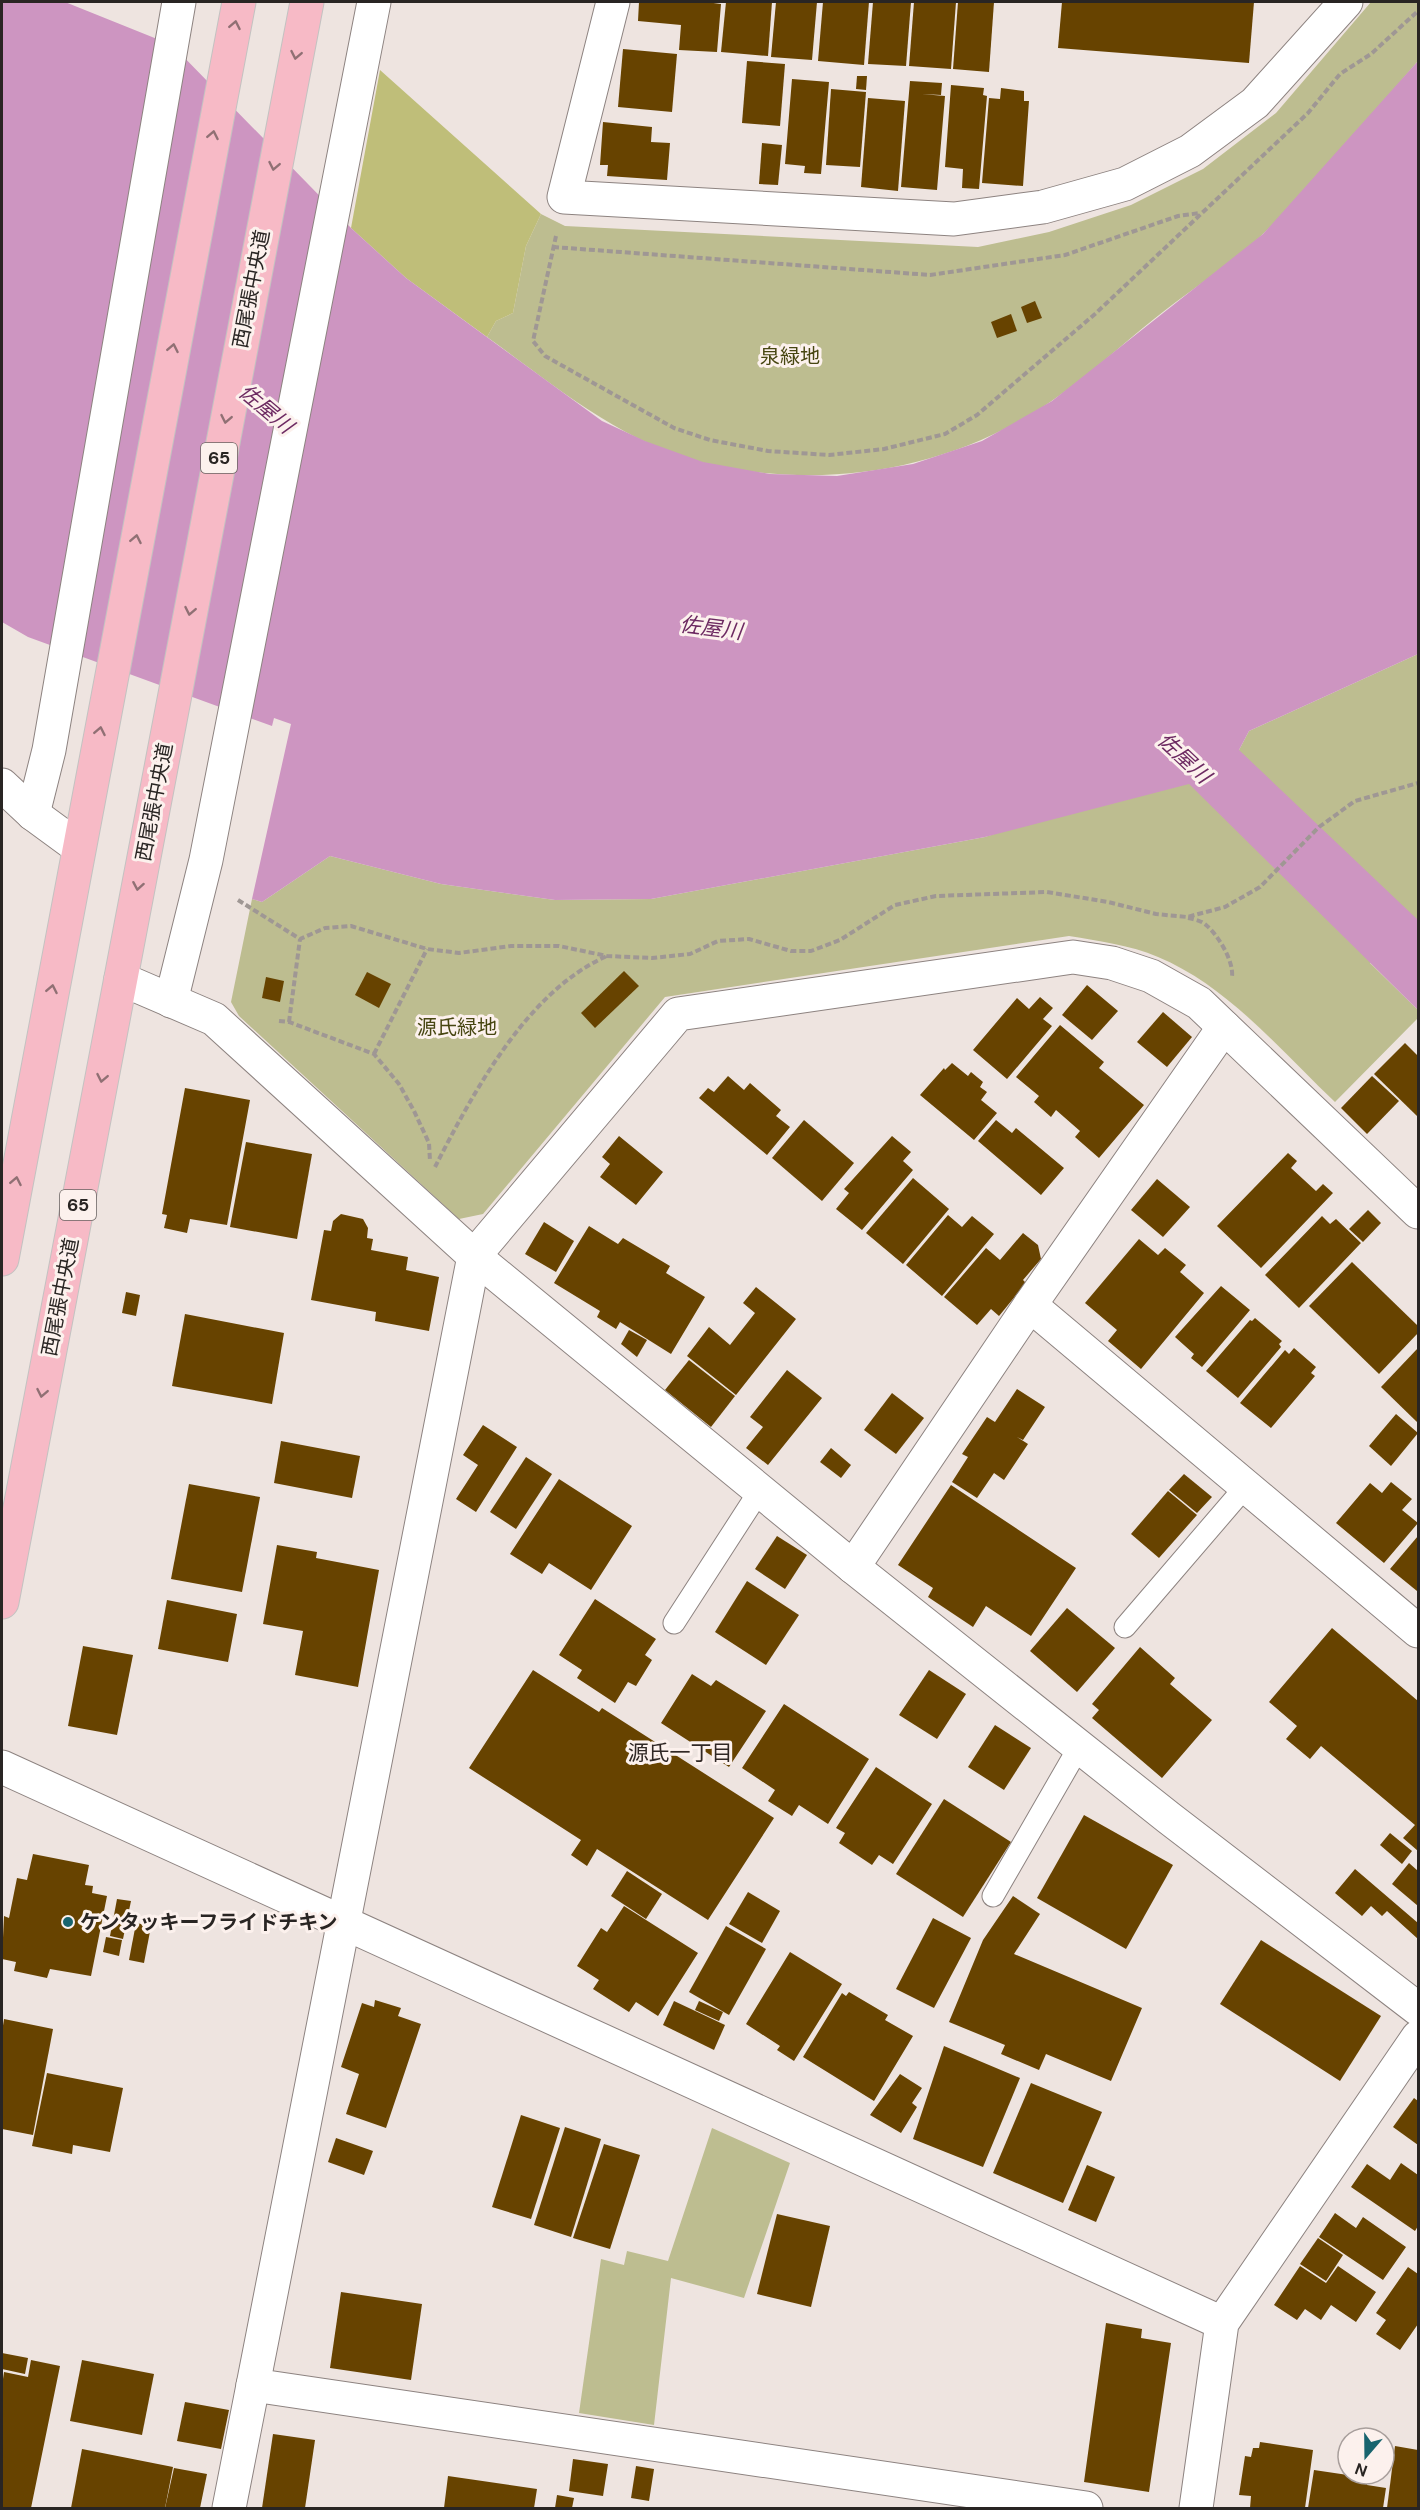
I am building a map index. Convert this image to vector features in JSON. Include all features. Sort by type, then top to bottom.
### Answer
[{"type":"main road","points":[[2,1259],[239,2]]},
{"type":"main road","name":"西尾張中央道","points":[[2,1602],[307,2]]},
{"type":"street","points":[[33,814],[49,750],[178,2]]},
{"type":"street","points":[[171,1001],[203,870],[374,2]]},
{"type":"street","points":[[613,2],[564,197],[954,219],[1043,207],[1125,184],[1190,151],[1255,103],[1346,2]]},
{"type":"street","points":[[2,785],[33,814],[78,847]]},
{"type":"street","points":[[229,2508],[474,1256],[678,1014],[1073,957],[1112,963],[1151,976],[1199,1003],[1419,1212]]},
{"type":"street","points":[[121,979],[214,1020],[474,1256],[853,1567],[1079,1746],[1419,2009]]},
{"type":"street","points":[[853,1567],[1030,1305],[1224,1027]]},
{"type":"street","points":[[1030,1305],[1419,1631]]},
{"type":"street","points":[[2,1767],[1222,2324]]},
{"type":"street","points":[[1196,2508],[1222,2324],[1419,2037]]},
{"type":"street","points":[[253,2385],[1086,2508]]},
{"type":"lane","points":[[1125,1627],[1246,1486]]},
{"type":"lane","points":[[674,1623],[760,1490]]},
{"type":"lane","points":[[993,1896],[1079,1746]]},
{"type":"path","points":[[564,197],[532,341],[545,356],[674,428],[710,440],[768,451],[829,455],[884,449],[945,434],[995,401],[1095,314],[1308,113],[1340,74],[1371,54],[1419,11]]},
{"type":"path","points":[[300,939],[325,928],[351,926],[427,949],[459,953],[511,946],[559,946],[607,956],[661,957],[690,954],[718,941],[749,939],[791,951],[812,951],[840,940],[895,905],[936,896],[1047,892],[1108,902],[1156,914],[1187,917],[1225,907],[1260,887],[1319,826],[1355,801],[1419,783]]},
{"type":"path","points":[[203,870],[250,906],[300,939]]},
{"type":"path","points":[[289,1022],[300,939]]},
{"type":"path","points":[[374,1054],[427,949]]},
{"type":"path","points":[[230,1035],[247,1026],[289,1022],[374,1054],[399,1084],[414,1111],[429,1143],[431,1175],[463,1112],[498,1058],[530,1017],[583,966],[607,956]]},
{"type":"green space","name":"泉緑地","points":[[1371,2],[1418,2],[1418,61],[1324,170],[1251,245],[1154,319],[1079,381],[1014,424],[972,444],[929,459],[885,469],[840,474],[795,475],[749,471],[704,463],[673,454],[616,427],[563,393],[487,337],[496,321],[513,313],[526,246],[541,214],[565,226],[978,247],[1049,232],[1131,205],[1203,169],[1276,113]]},
{"type":"green space","name":"源氏緑地","points":[[1418,654],[1418,918],[1370,963],[1418,1010],[1418,1018],[1335,1102],[1231,1002],[1183,969],[1136,949],[1069,936],[665,997],[483,1214],[459,1219],[239,1016],[231,1002],[252,899],[262,902],[330,856],[441,884],[555,900],[651,899],[985,837],[1239,750],[1249,731]]},
{"type":"green space","points":[[712,2128],[790,2163],[744,2298],[671,2278],[654,2425],[579,2413],[601,2259],[624,2265],[627,2251],[668,2261]]},
{"type":"shaded area","points":[[380,70],[541,214],[526,246],[513,313],[496,321],[487,337],[406,278],[351,228]]},
{"type":"water","name":"佐屋川","points":[[2,2],[65,2],[172,45],[351,228],[406,278],[602,421],[645,441],[703,462],[770,474],[837,476],[913,464],[982,441],[1052,401],[1263,234],[1418,61],[1418,654],[1249,731],[1239,750],[1418,920],[1418,1010],[1189,784],[985,837],[651,899],[555,900],[441,884],[330,856],[262,902],[252,899],[291,724],[274,718],[272,726],[28,637],[2,622]]},
{"type":"building","points":[[639,2],[721,4],[717,52],[679,50],[681,25],[638,21]]},
{"type":"building","points":[[726,2],[772,2],[768,56],[721,52]]},
{"type":"building","points":[[776,2],[817,2],[812,60],[771,57]]},
{"type":"building","points":[[823,2],[869,2],[864,65],[818,61]]},
{"type":"building","points":[[873,2],[911,2],[906,66],[868,64]]},
{"type":"building","points":[[914,2],[956,2],[951,69],[909,66]]},
{"type":"building","points":[[958,2],[994,2],[989,72],[953,69]]},
{"type":"building","points":[[1062,2],[1254,2],[1249,63],[1058,48]]},
{"type":"building","points":[[623,49],[677,54],[672,112],[618,107]]},
{"type":"building","points":[[747,61],[785,64],[780,126],[742,123]]},
{"type":"building","points":[[857,76],[867,76],[866,90],[856,89]]},
{"type":"building","points":[[792,79],[829,82],[821,174],[804,173],[805,166],[785,164]]},
{"type":"building","points":[[910,81],[942,83],[941,95],[922,94],[945,96],[937,190],[901,187]]},
{"type":"building","points":[[951,85],[984,88],[983,95],[987,96],[979,189],[962,188],[963,169],[945,167]]},
{"type":"building","points":[[1001,88],[1024,91],[1024,101],[1029,101],[1023,186],[982,183],[989,98],[1000,99]]},
{"type":"building","points":[[831,89],[866,92],[860,167],[826,165]]},
{"type":"building","points":[[868,98],[905,101],[898,191],[861,187]]},
{"type":"building","points":[[603,122],[652,127],[651,142],[670,143],[667,180],[607,176],[608,165],[600,165]]},
{"type":"building","points":[[762,143],[782,145],[778,185],[759,184]]},
{"type":"building","points":[[1035,301],[1042,318],[1027,323],[1021,307]]},
{"type":"building","points":[[1011,314],[1017,331],[997,338],[991,322]]},
{"type":"building","points":[[624,971],[639,986],[595,1028],[581,1013]]},
{"type":"building","points":[[367,972],[391,984],[379,1008],[355,995]]},
{"type":"building","points":[[266,977],[284,981],[280,1002],[262,998]]},
{"type":"building","points":[[1087,985],[1118,1011],[1092,1040],[1062,1015]]},
{"type":"building","points":[[1040,997],[1053,1008],[1043,1019],[1052,1026],[1007,1079],[973,1050],[1017,998],[1029,1009]]},
{"type":"building","points":[[1163,1012],[1192,1037],[1167,1067],[1137,1042]]},
{"type":"building","points":[[1060,1025],[1104,1062],[1099,1068],[1144,1105],[1099,1158],[1075,1137],[1080,1131],[1056,1110],[1051,1117],[1034,1102],[1039,1096],[1016,1077]]},
{"type":"building","points":[[1405,1043],[1418,1056],[1418,1117],[1374,1074]]},
{"type":"building","points":[[952,1063],[968,1076],[971,1072],[983,1082],[980,1087],[987,1092],[981,1100],[997,1113],[974,1140],[920,1095],[944,1068],[945,1070]]},
{"type":"building","points":[[728,1076],[744,1090],[750,1083],[781,1110],[776,1116],[790,1127],[767,1155],[699,1098],[708,1088],[714,1092]]},
{"type":"building","points":[[1372,1076],[1399,1101],[1367,1134],[1341,1108]]},
{"type":"building","points":[[185,1088],[250,1100],[227,1225],[190,1219],[187,1233],[164,1228],[167,1215],[162,1214]]},
{"type":"building","points":[[804,1120],[854,1163],[822,1201],[772,1158]]},
{"type":"building","points":[[996,1120],[1012,1133],[1016,1128],[1064,1168],[1041,1195],[978,1141]]},
{"type":"building","points":[[619,1136],[663,1172],[636,1205],[600,1177],[610,1164],[602,1157]]},
{"type":"building","points":[[892,1136],[911,1152],[903,1161],[913,1170],[862,1230],[836,1209],[849,1193],[844,1189]]},
{"type":"building","points":[[246,1142],[312,1154],[297,1239],[230,1227]]},
{"type":"building","points":[[1288,1153],[1297,1161],[1291,1168],[1316,1191],[1323,1184],[1333,1193],[1261,1268],[1217,1226]]},
{"type":"building","points":[[913,1178],[949,1209],[903,1264],[866,1233]]},
{"type":"building","points":[[1157,1179],[1190,1207],[1163,1237],[1131,1210]]},
{"type":"building","points":[[1368,1210],[1381,1223],[1363,1242],[1349,1229]]},
{"type":"building","points":[[341,1214],[363,1219],[368,1228],[367,1238],[373,1239],[371,1250],[408,1257],[406,1270],[439,1277],[429,1331],[375,1321],[376,1312],[311,1300],[324,1230],[331,1231],[333,1221]]},
{"type":"building","points":[[948,1215],[962,1227],[972,1216],[994,1234],[942,1296],[906,1265]]},
{"type":"building","points":[[1322,1216],[1330,1224],[1336,1219],[1361,1243],[1299,1308],[1265,1275]]},
{"type":"building","points":[[544,1222],[574,1241],[556,1272],[525,1254]]},
{"type":"building","points":[[589,1226],[618,1244],[623,1238],[670,1266],[666,1273],[705,1297],[671,1354],[620,1322],[616,1329],[597,1317],[600,1311],[554,1283]]},
{"type":"building","points":[[1023,1233],[1038,1245],[1041,1259],[1023,1280],[1026,1283],[999,1316],[991,1309],[977,1325],[944,1297],[986,1248],[1000,1260]]},
{"type":"building","points":[[1139,1239],[1158,1255],[1165,1248],[1186,1265],[1180,1272],[1204,1293],[1141,1369],[1108,1341],[1117,1330],[1085,1303]]},
{"type":"building","points":[[1352,1262],[1418,1326],[1418,1333],[1379,1374],[1309,1306]]},
{"type":"building","points":[[1221,1286],[1250,1310],[1202,1367],[1191,1358],[1194,1354],[1175,1337]]},
{"type":"building","points":[[756,1287],[796,1319],[736,1395],[687,1356],[709,1327],[730,1345],[755,1313],[743,1303]]},
{"type":"building","points":[[126,1292],[140,1295],[136,1316],[122,1313]]},
{"type":"building","points":[[185,1314],[284,1333],[272,1404],[172,1386]]},
{"type":"building","points":[[1255,1318],[1282,1341],[1279,1344],[1281,1347],[1238,1398],[1206,1371],[1250,1320]]},
{"type":"building","points":[[629,1330],[647,1340],[637,1357],[621,1344]]},
{"type":"building","points":[[1294,1348],[1316,1367],[1311,1373],[1315,1376],[1271,1428],[1240,1403],[1285,1350],[1289,1354]]},
{"type":"building","points":[[1418,1348],[1418,1423],[1381,1387]]},
{"type":"building","points":[[689,1360],[735,1396],[711,1427],[665,1390]]},
{"type":"building","points":[[787,1370],[822,1398],[768,1465],[746,1448],[763,1427],[750,1417]]},
{"type":"building","points":[[1017,1389],[1045,1407],[1023,1440],[1017,1437],[1028,1444],[1004,1480],[994,1473],[977,1498],[952,1482],[968,1457],[962,1454],[987,1417],[995,1422]]},
{"type":"building","points":[[892,1393],[924,1418],[896,1454],[864,1430]]},
{"type":"building","points":[[1396,1414],[1418,1433],[1391,1466],[1369,1446]]},
{"type":"building","points":[[483,1425],[517,1447],[476,1512],[456,1499],[478,1465],[463,1455]]},
{"type":"building","points":[[281,1441],[360,1456],[352,1498],[274,1483]]},
{"type":"building","points":[[831,1448],[851,1465],[841,1478],[820,1462]]},
{"type":"building","points":[[526,1457],[552,1474],[516,1529],[490,1512]]},
{"type":"building","points":[[1184,1474],[1212,1497],[1197,1513],[1169,1490]]},
{"type":"building","points":[[559,1479],[632,1526],[591,1590],[549,1563],[542,1574],[510,1554]]},
{"type":"building","points":[[1391,1482],[1412,1499],[1402,1510],[1418,1523],[1384,1563],[1336,1523],[1370,1483],[1382,1493]]},
{"type":"building","points":[[189,1484],[260,1497],[242,1592],[171,1579]]},
{"type":"building","points":[[951,1485],[1076,1568],[1031,1636],[986,1606],[973,1627],[928,1597],[933,1588],[898,1565]]},
{"type":"building","points":[[1168,1491],[1197,1515],[1159,1558],[1131,1534]]},
{"type":"building","points":[[777,1536],[807,1555],[785,1589],[755,1569]]},
{"type":"building","points":[[1418,1536],[1418,1589],[1417,1591],[1390,1569]]},
{"type":"building","points":[[277,1545],[317,1552],[316,1558],[379,1570],[358,1687],[295,1675],[303,1631],[263,1624]]},
{"type":"building","points":[[747,1581],[799,1615],[766,1665],[715,1632]]},
{"type":"building","points":[[595,1599],[656,1639],[645,1655],[652,1660],[636,1686],[628,1682],[615,1703],[577,1678],[582,1670],[559,1655]]},
{"type":"building","points":[[167,1600],[237,1614],[228,1662],[158,1649]]},
{"type":"building","points":[[1067,1608],[1115,1648],[1077,1692],[1030,1651]]},
{"type":"building","points":[[1332,1628],[1418,1701],[1418,1851],[1403,1838],[1415,1825],[1321,1746],[1310,1759],[1286,1739],[1297,1726],[1269,1702]]},
{"type":"building","points":[[83,1646],[133,1655],[117,1735],[68,1726]]},
{"type":"building","points":[[1140,1647],[1175,1678],[1170,1684],[1212,1720],[1162,1778],[1092,1718],[1099,1710],[1092,1704]]},
{"type":"building","points":[[533,1670],[599,1712],[602,1708],[774,1818],[708,1920],[597,1849],[587,1866],[571,1855],[581,1840],[469,1768]]},
{"type":"building","points":[[929,1670],[966,1694],[937,1739],[899,1715]]},
{"type":"building","points":[[692,1674],[711,1686],[716,1680],[766,1711],[729,1767],[661,1723]]},
{"type":"building","points":[[784,1704],[869,1759],[828,1824],[799,1805],[792,1816],[768,1801],[775,1790],[742,1768]]},
{"type":"building","points":[[995,1725],[1031,1748],[1004,1790],[968,1767]]},
{"type":"building","points":[[876,1767],[932,1804],[893,1864],[879,1855],[872,1865],[839,1843],[845,1833],[836,1828]]},
{"type":"building","points":[[944,1799],[1011,1842],[963,1917],[896,1874]]},
{"type":"building","points":[[1084,1815],[1173,1865],[1126,1949],[1037,1898]]},
{"type":"building","points":[[1390,1833],[1412,1851],[1402,1864],[1380,1845]]},
{"type":"building","points":[[33,1854],[89,1865],[85,1885],[93,1886],[92,1893],[107,1896],[91,1976],[50,1969],[47,1978],[14,1971],[16,1962],[2,1959],[4,1916],[9,1918],[17,1878],[27,1880]]},
{"type":"building","points":[[1409,1863],[1418,1871],[1418,1906],[1392,1884]]},
{"type":"building","points":[[1355,1869],[1418,1923],[1418,1939],[1387,1911],[1382,1916],[1371,1906],[1362,1916],[1335,1893]]},
{"type":"building","points":[[627,1871],[662,1894],[646,1919],[611,1896]]},
{"type":"building","points":[[748,1892],[780,1911],[762,1943],[729,1924]]},
{"type":"building","points":[[1013,1896],[1040,1914],[1014,1954],[1142,2008],[1111,2081],[1046,2054],[1039,2070],[1001,2054],[1005,2045],[949,2022],[983,1940]]},
{"type":"building","points":[[117,1899],[131,1901],[123,1939],[110,1936]]},
{"type":"building","points":[[624,1906],[698,1953],[658,2016],[636,2002],[629,2012],[593,1989],[599,1980],[577,1966],[601,1928],[607,1932]]},
{"type":"building","points":[[933,1918],[971,1938],[934,2008],[896,1989]]},
{"type":"building","points":[[136,1923],[151,1926],[144,1963],[129,1960]]},
{"type":"building","points":[[726,1926],[766,1949],[729,2015],[689,1992]]},
{"type":"building","points":[[106,1937],[122,1940],[119,1956],[103,1952]]},
{"type":"building","points":[[1261,1940],[1381,2016],[1340,2081],[1220,2004]]},
{"type":"building","points":[[790,1952],[842,1984],[794,2061],[777,2050],[780,2046],[746,2024]]},
{"type":"building","points":[[849,1992],[888,2015],[885,2020],[913,2036],[874,2101],[803,2057],[842,1993],[846,1996]]},
{"type":"building","points":[[375,2000],[401,2008],[398,2016],[421,2024],[386,2128],[346,2114],[359,2074],[341,2067],[362,2003],[374,2007]]},
{"type":"building","points":[[674,2001],[725,2025],[714,2050],[663,2025]]},
{"type":"building","points":[[699,2001],[723,2012],[719,2021],[695,2010]]},
{"type":"building","points":[[4,2019],[53,2029],[33,2135],[2,2129]]},
{"type":"building","points":[[944,2046],[1020,2078],[983,2167],[913,2139]]},
{"type":"building","points":[[47,2073],[123,2088],[110,2152],[73,2145],[72,2154],[32,2146]]},
{"type":"building","points":[[900,2074],[922,2088],[912,2103],[917,2107],[901,2133],[870,2115]]},
{"type":"building","points":[[1031,2083],[1102,2112],[1063,2203],[993,2173]]},
{"type":"building","points":[[1414,2098],[1418,2101],[1418,2145],[1393,2127]]},
{"type":"building","points":[[521,2115],[560,2128],[531,2219],[492,2207]]},
{"type":"building","points":[[565,2127],[601,2139],[571,2237],[534,2225]]},
{"type":"building","points":[[336,2138],[373,2151],[364,2175],[328,2162]]},
{"type":"building","points":[[604,2144],[640,2155],[610,2249],[573,2238]]},
{"type":"building","points":[[1401,2163],[1418,2175],[1418,2226],[1415,2231],[1351,2187],[1367,2164],[1390,2180]]},
{"type":"building","points":[[1087,2165],[1115,2177],[1096,2222],[1068,2210]]},
{"type":"building","points":[[1335,2213],[1356,2228],[1363,2217],[1406,2247],[1383,2280],[1319,2237]]},
{"type":"building","points":[[777,2214],[830,2226],[811,2307],[757,2294]]},
{"type":"building","points":[[1318,2238],[1343,2255],[1326,2281],[1300,2264]]},
{"type":"building","points":[[1300,2266],[1326,2283],[1338,2266],[1376,2292],[1356,2322],[1331,2305],[1321,2320],[1305,2309],[1297,2320],[1274,2305]]},
{"type":"building","points":[[1408,2267],[1418,2274],[1418,2324],[1400,2350],[1376,2334],[1386,2320],[1376,2313]]},
{"type":"building","points":[[341,2292],[422,2304],[411,2380],[330,2368]]},
{"type":"building","points":[[1106,2323],[1142,2329],[1141,2338],[1171,2343],[1149,2492],[1084,2482]]},
{"type":"building","points":[[2,2353],[28,2358],[25,2374],[2,2369]]},
{"type":"building","points":[[31,2360],[60,2366],[31,2508],[2,2508],[4,2372],[28,2377]]},
{"type":"building","points":[[82,2360],[154,2374],[142,2435],[70,2421]]},
{"type":"building","points":[[185,2402],[229,2410],[221,2449],[177,2441]]},
{"type":"building","points":[[273,2434],[315,2440],[305,2508],[262,2508]]},
{"type":"building","points":[[1260,2442],[1313,2450],[1305,2508],[1250,2508],[1251,2496],[1239,2495],[1245,2456],[1251,2457],[1253,2448],[1259,2448]]},
{"type":"building","points":[[1396,2446],[1418,2450],[1418,2508],[1387,2508],[1390,2486],[1396,2486]]},
{"type":"building","points":[[82,2449],[173,2467],[165,2508],[71,2508]]},
{"type":"building","points":[[573,2459],[608,2464],[603,2496],[569,2491]]},
{"type":"building","points":[[636,2466],[654,2469],[649,2501],[631,2498]]},
{"type":"building","points":[[174,2468],[207,2474],[200,2508],[165,2508]]},
{"type":"building","points":[[1314,2470],[1336,2473],[1336,2486],[1386,2488],[1383,2508],[1308,2508]]},
{"type":"building","points":[[448,2476],[537,2489],[534,2508],[444,2508]]},
{"type":"building","points":[[557,2495],[574,2498],[572,2508],[555,2508]]},
{"type":"place","name":"ケンタッキーフライドチキン","points":[[68,1922]]},
{"type":"district","name":"源氏一丁目","points":[[680,1753]]}]
